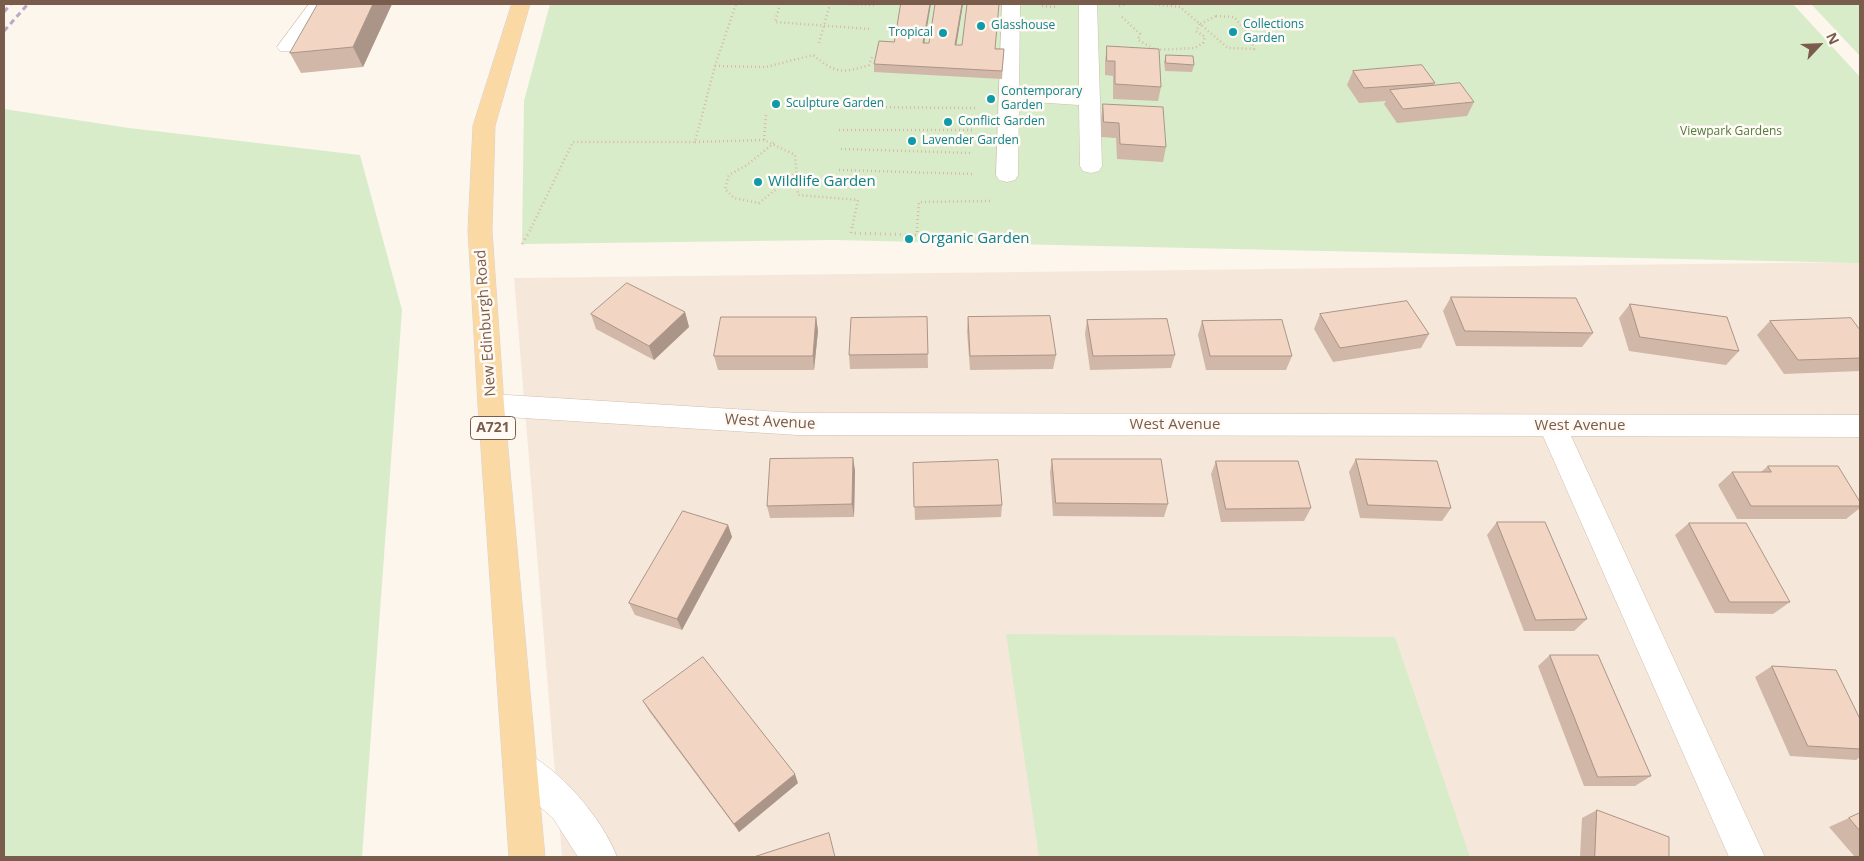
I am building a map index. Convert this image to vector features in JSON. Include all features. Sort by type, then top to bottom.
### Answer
[{"type":"main road","name":"New Edinburgh Road","points":[[521,4],[484,126],[480,230],[491,405],[526,857]]},
{"type":"street","points":[[287,47],[318,4]]},
{"type":"street","points":[[1007,175],[1011,4]]},
{"type":"street","points":[[1088,4],[1091,166]]},
{"type":"street","points":[[1008,101],[1090,99]]},
{"type":"street","name":"West Avenue","points":[[491,405],[798,424],[1860,426]]},
{"type":"street","points":[[1552,426],[1747,857]]},
{"type":"street","points":[[520,767],[566,806],[599,857]]},
{"type":"path","points":[[695,142],[715,66],[736,4]]},
{"type":"path","points":[[780,4],[775,22],[870,28]]},
{"type":"path","points":[[819,43],[830,4]]},
{"type":"path","points":[[845,4],[874,5]]},
{"type":"path","points":[[1115,7],[1124,20],[1140,34],[1138,40],[1156,50],[1195,48],[1203,43],[1205,37],[1196,31],[1198,25],[1216,16],[1234,17],[1252,39],[1254,49],[1228,48],[1222,41],[1198,25],[1180,8],[1151,4]]},
{"type":"path","points":[[715,66],[766,67],[813,55],[831,70],[844,71],[869,65],[872,57]]},
{"type":"path","points":[[846,106],[1008,101]]},
{"type":"path","points":[[764,140],[766,114]]},
{"type":"path","points":[[839,130],[1007,130]]},
{"type":"path","points":[[522,244],[538,216],[573,142],[764,140],[774,142],[795,155],[798,172],[798,195],[858,200],[851,233],[917,235],[919,202],[996,201]]},
{"type":"path","points":[[774,142],[747,165],[729,175],[725,189],[734,198],[759,203],[798,172]]},
{"type":"path","points":[[841,149],[1007,154]]},
{"type":"path","points":[[839,170],[1007,175]]},
{"type":"shaded area","points":[[1860,262],[1860,857],[562,857],[514,278]]},
{"type":"green space","name":"Viewpark Gardens","points":[[550,4],[1793,4],[1860,77],[1860,263],[833,240],[522,244],[524,101]]},
{"type":"green space","points":[[1811,4],[1860,4],[1860,56]]},
{"type":"green space","points":[[4,109],[129,128],[360,155],[402,310],[362,857],[4,857]]},
{"type":"green space","points":[[1006,634],[1395,637],[1470,857],[1039,857]]},
{"type":"building","points":[[318,4],[373,4],[353,47],[290,53]]},
{"type":"building","name":"Glasshouse","points":[[901,4],[930,4],[923,43],[929,43],[935,4],[962,4],[955,45],[962,45],[967,4],[999,4],[995,49],[1004,49],[1002,71],[874,64],[879,41],[894,42]]},
{"type":"building","points":[[1107,46],[1159,49],[1161,87],[1115,84],[1115,61],[1107,61]]},
{"type":"building","points":[[1166,55],[1193,56],[1194,65],[1166,63]]},
{"type":"building","points":[[1422,65],[1435,83],[1364,88],[1353,71]]},
{"type":"building","points":[[1460,83],[1474,102],[1403,109],[1390,90]]},
{"type":"building","points":[[1103,104],[1163,107],[1166,147],[1120,144],[1119,123],[1104,122]]},
{"type":"building","points":[[627,283],[685,312],[649,346],[591,314]]},
{"type":"building","points":[[1451,297],[1576,298],[1593,333],[1465,331]]},
{"type":"building","points":[[1407,301],[1429,334],[1340,348],[1320,314]]},
{"type":"building","points":[[1630,304],[1727,317],[1739,351],[1640,337]]},
{"type":"building","points":[[1050,316],[1056,355],[970,356],[968,317]]},
{"type":"building","points":[[721,317],[816,317],[813,356],[714,356]]},
{"type":"building","points":[[927,317],[928,354],[849,355],[851,318]]},
{"type":"building","points":[[1851,318],[1860,330],[1860,358],[1798,360],[1770,321]]},
{"type":"building","points":[[1167,319],[1175,355],[1093,356],[1087,320]]},
{"type":"building","points":[[1282,320],[1292,356],[1210,356],[1202,321]]},
{"type":"building","points":[[853,458],[852,504],[767,506],[770,459]]},
{"type":"building","points":[[1052,459],[1161,459],[1168,504],[1056,503]]},
{"type":"building","points":[[1356,459],[1437,461],[1451,508],[1368,505]]},
{"type":"building","points":[[998,460],[1002,505],[914,507],[913,463]]},
{"type":"building","points":[[1216,461],[1298,461],[1311,508],[1226,509]]},
{"type":"building","points":[[1768,466],[1838,466],[1860,502],[1860,506],[1751,506],[1732,472],[1771,472]]},
{"type":"building","points":[[683,511],[728,525],[677,619],[629,603]]},
{"type":"building","points":[[1497,522],[1545,522],[1587,619],[1536,620]]},
{"type":"building","points":[[1689,523],[1746,523],[1790,602],[1730,602]]},
{"type":"building","points":[[1550,655],[1598,655],[1651,776],[1598,777]]},
{"type":"building","points":[[703,657],[795,774],[734,824],[643,701]]},
{"type":"building","points":[[1772,666],[1836,670],[1860,719],[1860,749],[1808,746]]},
{"type":"building","points":[[1597,810],[1669,837],[1669,857],[1595,857]]},
{"type":"building","points":[[1860,813],[1860,831],[1849,818]]},
{"type":"building","points":[[829,833],[835,857],[754,857]]},
{"type":"railway","points":[[4,12],[11,4]]},
{"type":"railway","points":[[4,31],[28,4]]},
{"type":"place","name":"Glasshouse","points":[[981,26]]},
{"type":"place","name":"Collections Garden","points":[[1233,32]]},
{"type":"place","name":"Tropical","points":[[943,33]]},
{"type":"place","name":"Contemporary Garden","points":[[991,99]]},
{"type":"place","name":"Sculpture Garden","points":[[776,104]]},
{"type":"place","name":"Conflict Garden","points":[[948,122]]},
{"type":"place","name":"Lavender Garden","points":[[912,141]]},
{"type":"place","name":"Wildlife Garden","points":[[758,182]]},
{"type":"place","name":"Organic Garden","points":[[909,239]]}]
